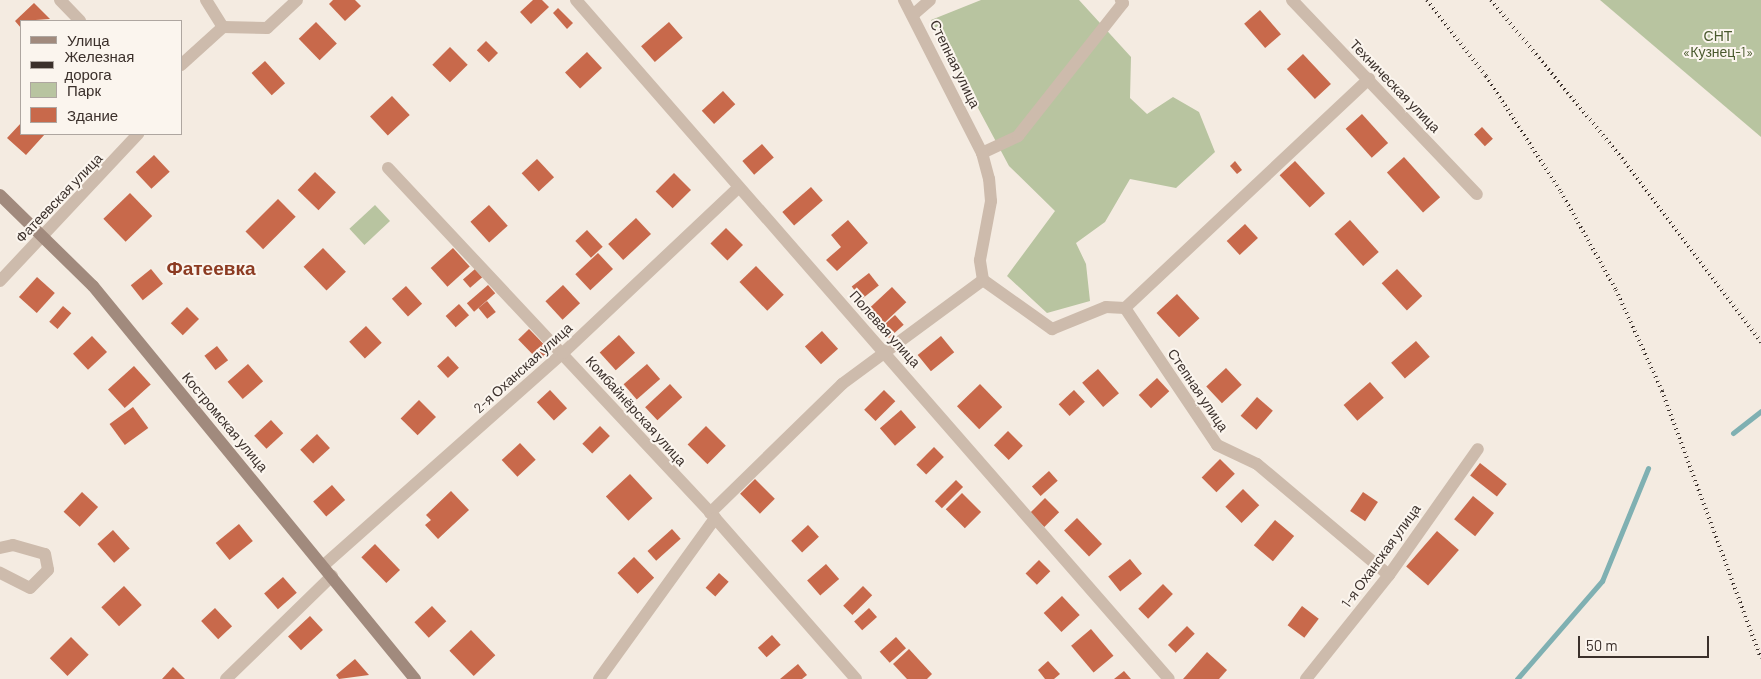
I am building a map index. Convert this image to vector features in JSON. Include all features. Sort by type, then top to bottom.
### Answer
[{"type":"street","points":[[60,0],[79,20]]},
{"type":"street","points":[[206,0],[222,27]]},
{"type":"street","points":[[182,64],[222,27],[267,28],[297,0]]},
{"type":"street","name":"Полевая улица","points":[[576,0],[738,188],[886,352],[1169,679]]},
{"type":"street","name":"Степная улица","points":[[904,0],[914,14],[982,153],[990,200],[980,260],[983,280]]},
{"type":"street","points":[[914,14],[930,0]]},
{"type":"street","points":[[982,153],[1018,136],[1123,3],[1121,0]]},
{"type":"street","name":"Техническая улица","points":[[1292,0],[1477,194]]},
{"type":"street","points":[[599,679],[712,516],[842,384],[983,280],[1052,329],[1106,307],[1125,308],[1368,79]]},
{"type":"street","name":"Фатеевская улица","points":[[0,281],[137,135]]},
{"type":"street","name":"Комбайнёрская улица","points":[[388,168],[563,353],[712,516],[856,679]]},
{"type":"street","name":"2-я Оханская улица","points":[[324,565],[563,353],[738,188]]},
{"type":"street","name":"Костромская улица","points":[[0,195],[45,234],[324,565],[415,679]]},
{"type":"street","name":"Степная улица","points":[[1125,308],[1217,445],[1257,464],[1389,575]]},
{"type":"street","name":"1-я Оханская улица","points":[[1306,679],[1389,575],[1478,449]]},
{"type":"street","points":[[0,548],[13,545],[45,554],[48,570],[30,588],[0,573]]},
{"type":"street","points":[[226,679],[332,576]]},
{"type":"green space","points":[[981,0],[1079,0],[1131,57],[1130,98],[1147,114],[1173,97],[1199,112],[1215,152],[1176,188],[1130,179],[1105,222],[1076,243],[1086,264],[1090,301],[1047,313],[1007,276],[1055,211],[1009,166],[931,20]]},
{"type":"green space","name":"СНТ «Кузнец-1»","points":[[1600,0],[1761,0],[1761,137]]},
{"type":"green space","points":[[375,205],[390,221],[364,245],[349,229]]},
{"type":"building","points":[[333,0],[355,0],[361,6],[345,21],[329,4]]},
{"type":"building","points":[[533,0],[542,0],[549,7],[531,24],[520,12]]},
{"type":"building","points":[[34,3],[50,19],[20,20],[20,27],[15,21]]},
{"type":"building","points":[[558,8],[573,23],[567,29],[553,13]]},
{"type":"building","points":[[1260,10],[1281,34],[1265,48],[1244,24]]},
{"type":"building","points":[[316,22],[337,44],[320,60],[299,39]]},
{"type":"building","points":[[669,22],[683,38],[655,62],[641,46]]},
{"type":"building","points":[[486,41],[498,53],[489,62],[477,50]]},
{"type":"building","points":[[450,47],[468,65],[450,82],[432,65]]},
{"type":"building","points":[[587,52],[602,68],[580,89],[565,72]]},
{"type":"building","points":[[1303,54],[1331,84],[1315,99],[1287,69]]},
{"type":"building","points":[[265,61],[285,83],[272,95],[252,73]]},
{"type":"building","points":[[723,91],[735,104],[714,124],[702,111]]},
{"type":"building","points":[[392,96],[410,115],[388,135],[370,116]]},
{"type":"building","points":[[1362,114],[1388,143],[1372,158],[1346,129]]},
{"type":"building","points":[[20,124],[20,135],[44,135],[26,155],[7,138]]},
{"type":"building","points":[[1482,127],[1493,139],[1485,146],[1474,135]]},
{"type":"building","points":[[762,144],[774,158],[754,175],[742,161]]},
{"type":"building","points":[[154,155],[170,172],[151,189],[136,172]]},
{"type":"building","points":[[1404,157],[1440,197],[1423,213],[1387,172]]},
{"type":"building","points":[[537,159],[554,177],[539,192],[522,173]]},
{"type":"building","points":[[1235,161],[1242,170],[1237,174],[1230,166]]},
{"type":"building","points":[[1295,161],[1325,193],[1310,208],[1280,175]]},
{"type":"building","points":[[315,172],[336,192],[318,210],[298,190]]},
{"type":"building","points":[[674,173],[691,190],[673,208],[656,191]]},
{"type":"building","points":[[811,187],[823,201],[794,226],[782,212]]},
{"type":"building","points":[[130,193],[152,216],[126,242],[103,219]]},
{"type":"building","points":[[278,199],[296,217],[263,249],[245,232]]},
{"type":"building","points":[[489,205],[508,226],[489,243],[470,222]]},
{"type":"building","points":[[636,218],[651,234],[623,260],[608,244]]},
{"type":"building","points":[[848,220],[868,243],[837,271],[826,260],[841,247],[831,235]]},
{"type":"building","points":[[1350,220],[1379,252],[1363,266],[1334,234]]},
{"type":"building","points":[[1245,224],[1258,238],[1240,255],[1227,241]]},
{"type":"building","points":[[726,228],[743,245],[727,261],[710,244]]},
{"type":"building","points":[[587,230],[603,247],[591,258],[575,241]]},
{"type":"building","points":[[323,248],[346,272],[327,290],[304,267]]},
{"type":"building","points":[[453,248],[470,267],[447,287],[431,268]]},
{"type":"building","points":[[598,253],[613,269],[590,290],[575,274]]},
{"type":"building","points":[[756,266],[784,295],[767,311],[739,282]]},
{"type":"building","points":[[151,269],[163,284],[143,300],[131,285]]},
{"type":"building","points":[[475,269],[482,277],[470,288],[463,279]]},
{"type":"building","points":[[1397,269],[1422,296],[1407,310],[1382,283]]},
{"type":"building","points":[[869,273],[879,286],[862,299],[852,287]]},
{"type":"building","points":[[37,277],[55,293],[37,313],[19,297]]},
{"type":"building","points":[[488,285],[495,293],[474,312],[467,303]]},
{"type":"building","points":[[563,285],[580,303],[562,320],[545,301]]},
{"type":"building","points":[[406,286],[422,304],[408,317],[392,299]]},
{"type":"building","points":[[892,287],[906,302],[884,323],[870,307]]},
{"type":"building","points":[[1177,294],[1200,318],[1179,337],[1157,313]]},
{"type":"building","points":[[487,301],[496,312],[487,319],[478,308]]},
{"type":"building","points":[[459,304],[469,315],[456,327],[446,316]]},
{"type":"building","points":[[63,306],[71,313],[58,329],[49,322]]},
{"type":"building","points":[[187,307],[199,319],[183,335],[171,323]]},
{"type":"building","points":[[895,315],[904,325],[889,338],[880,328]]},
{"type":"building","points":[[366,326],[382,343],[365,359],[349,342]]},
{"type":"building","points":[[529,329],[550,351],[539,361],[518,339]]},
{"type":"building","points":[[822,331],[838,349],[821,364],[805,346]]},
{"type":"building","points":[[619,335],[635,353],[616,370],[600,352]]},
{"type":"building","points":[[92,336],[107,352],[88,370],[73,354]]},
{"type":"building","points":[[941,336],[954,352],[931,371],[918,355]]},
{"type":"building","points":[[1416,341],[1430,357],[1405,378],[1391,363]]},
{"type":"building","points":[[217,346],[228,360],[215,370],[204,356]]},
{"type":"building","points":[[448,356],[459,368],[448,378],[437,366]]},
{"type":"building","points":[[248,364],[263,381],[243,399],[228,382]]},
{"type":"building","points":[[647,364],[660,379],[637,399],[624,384]]},
{"type":"building","points":[[134,366],[151,385],[125,408],[108,389]]},
{"type":"building","points":[[1226,368],[1242,385],[1222,403],[1206,386]]},
{"type":"building","points":[[1098,369],[1119,393],[1103,407],[1082,383]]},
{"type":"building","points":[[1157,378],[1169,391],[1151,408],[1139,395]]},
{"type":"building","points":[[1370,382],[1384,398],[1357,421],[1344,405]]},
{"type":"building","points":[[670,384],[682,397],[657,420],[645,407]]},
{"type":"building","points":[[980,384],[1002,407],[979,429],[957,406]]},
{"type":"building","points":[[550,390],[567,408],[554,421],[537,402]]},
{"type":"building","points":[[884,390],[895,401],[876,421],[864,410]]},
{"type":"building","points":[[1074,390],[1085,402],[1070,416],[1059,404]]},
{"type":"building","points":[[1257,397],[1273,411],[1256,430],[1241,416]]},
{"type":"building","points":[[419,400],[436,417],[418,435],[401,418]]},
{"type":"building","points":[[133,407],[148,428],[125,445],[110,424]]},
{"type":"building","points":[[901,410],[916,427],[895,446],[880,428]]},
{"type":"building","points":[[271,420],[283,433],[266,449],[254,436]]},
{"type":"building","points":[[600,426],[610,436],[592,454],[582,444]]},
{"type":"building","points":[[706,426],[726,446],[707,464],[688,444]]},
{"type":"building","points":[[1008,431],[1023,446],[1009,460],[994,445]]},
{"type":"building","points":[[317,434],[330,448],[313,464],[300,450]]},
{"type":"building","points":[[520,443],[536,460],[517,477],[502,460]]},
{"type":"building","points":[[934,447],[944,457],[926,475],[916,465]]},
{"type":"building","points":[[1220,459],[1235,474],[1216,492],[1202,477]]},
{"type":"building","points":[[1480,463],[1507,484],[1497,497],[1470,476]]},
{"type":"building","points":[[1049,471],[1058,481],[1041,496],[1032,486]]},
{"type":"building","points":[[630,474],[653,498],[628,521],[606,497]]},
{"type":"building","points":[[755,479],[775,499],[760,514],[740,494]]},
{"type":"building","points":[[956,480],[963,487],[942,508],[935,501]]},
{"type":"building","points":[[332,485],[345,500],[326,516],[313,501]]},
{"type":"building","points":[[1243,489],[1259,505],[1242,523],[1225,507]]},
{"type":"building","points":[[451,491],[469,510],[438,539],[425,525],[431,520],[426,515]]},
{"type":"building","points":[[82,492],[98,507],[80,527],[64,512]]},
{"type":"building","points":[[1363,492],[1378,502],[1365,521],[1350,511]]},
{"type":"building","points":[[962,493],[981,512],[965,528],[946,509]]},
{"type":"building","points":[[1473,496],[1494,513],[1475,536],[1454,519]]},
{"type":"building","points":[[1045,498],[1059,512],[1044,527],[1030,513]]},
{"type":"building","points":[[1077,518],[1102,544],[1089,556],[1064,531]]},
{"type":"building","points":[[1275,520],[1294,536],[1273,561],[1254,545]]},
{"type":"building","points":[[239,524],[253,541],[230,560],[216,543]]},
{"type":"building","points":[[808,525],[819,537],[802,552],[791,541]]},
{"type":"building","points":[[672,529],[681,539],[656,561],[647,551]]},
{"type":"building","points":[[113,530],[130,549],[114,563],[97,544]]},
{"type":"building","points":[[1437,531],[1459,550],[1428,585],[1406,566]]},
{"type":"building","points":[[375,544],[400,570],[386,583],[361,557]]},
{"type":"building","points":[[634,557],[654,578],[638,594],[617,573]]},
{"type":"building","points":[[1130,559],[1142,574],[1120,591],[1108,577]]},
{"type":"building","points":[[1039,560],[1050,571],[1037,585],[1026,573]]},
{"type":"building","points":[[826,564],[839,579],[820,595],[807,580]]},
{"type":"building","points":[[719,573],[729,582],[715,597],[706,588]]},
{"type":"building","points":[[283,577],[297,593],[278,609],[264,593]]},
{"type":"building","points":[[1163,584],[1173,594],[1148,619],[1138,609]]},
{"type":"building","points":[[124,586],[142,605],[119,626],[101,607]]},
{"type":"building","points":[[863,586],[872,595],[852,615],[843,606]]},
{"type":"building","points":[[1062,596],[1080,615],[1061,632],[1044,613]]},
{"type":"building","points":[[432,606],[446,621],[429,638],[414,622]]},
{"type":"building","points":[[1302,606],[1319,619],[1304,638],[1288,625]]},
{"type":"building","points":[[215,608],[232,626],[218,639],[201,621]]},
{"type":"building","points":[[869,608],[877,617],[862,630],[854,621]]},
{"type":"building","points":[[310,616],[323,630],[301,650],[288,636]]},
{"type":"building","points":[[1187,626],[1195,634],[1176,653],[1168,645]]},
{"type":"building","points":[[1091,629],[1113,656],[1094,673],[1071,646]]},
{"type":"building","points":[[471,630],[495,655],[474,676],[449,651]]},
{"type":"building","points":[[772,635],[781,645],[767,657],[758,648]]},
{"type":"building","points":[[71,637],[89,655],[67,676],[50,658]]},
{"type":"building","points":[[896,637],[906,648],[890,663],[880,652]]},
{"type":"building","points":[[909,649],[932,674],[927,679],[907,679],[893,664]]},
{"type":"building","points":[[1207,652],[1227,670],[1219,679],[1183,679]]},
{"type":"building","points":[[355,659],[369,675],[339,679],[336,675]]},
{"type":"building","points":[[1048,661],[1060,674],[1054,679],[1045,679],[1038,670]]},
{"type":"building","points":[[798,664],[807,675],[802,679],[780,679]]},
{"type":"building","points":[[173,667],[185,679],[162,679]]},
{"type":"building","points":[[1124,671],[1131,679],[1114,679]]},
{"type":"waterway","points":[[1733,433],[1761,411]]},
{"type":"waterway","points":[[1517,679],[1602,581],[1648,468]]},
{"type":"railway","points":[[1427,0],[1486,76],[1561,192],[1616,290],[1662,391],[1761,658]]},
{"type":"railway","points":[[1491,0],[1625,162],[1761,342]]},
{"type":"district","name":"Фатеевка","points":[[211,268]]}]
